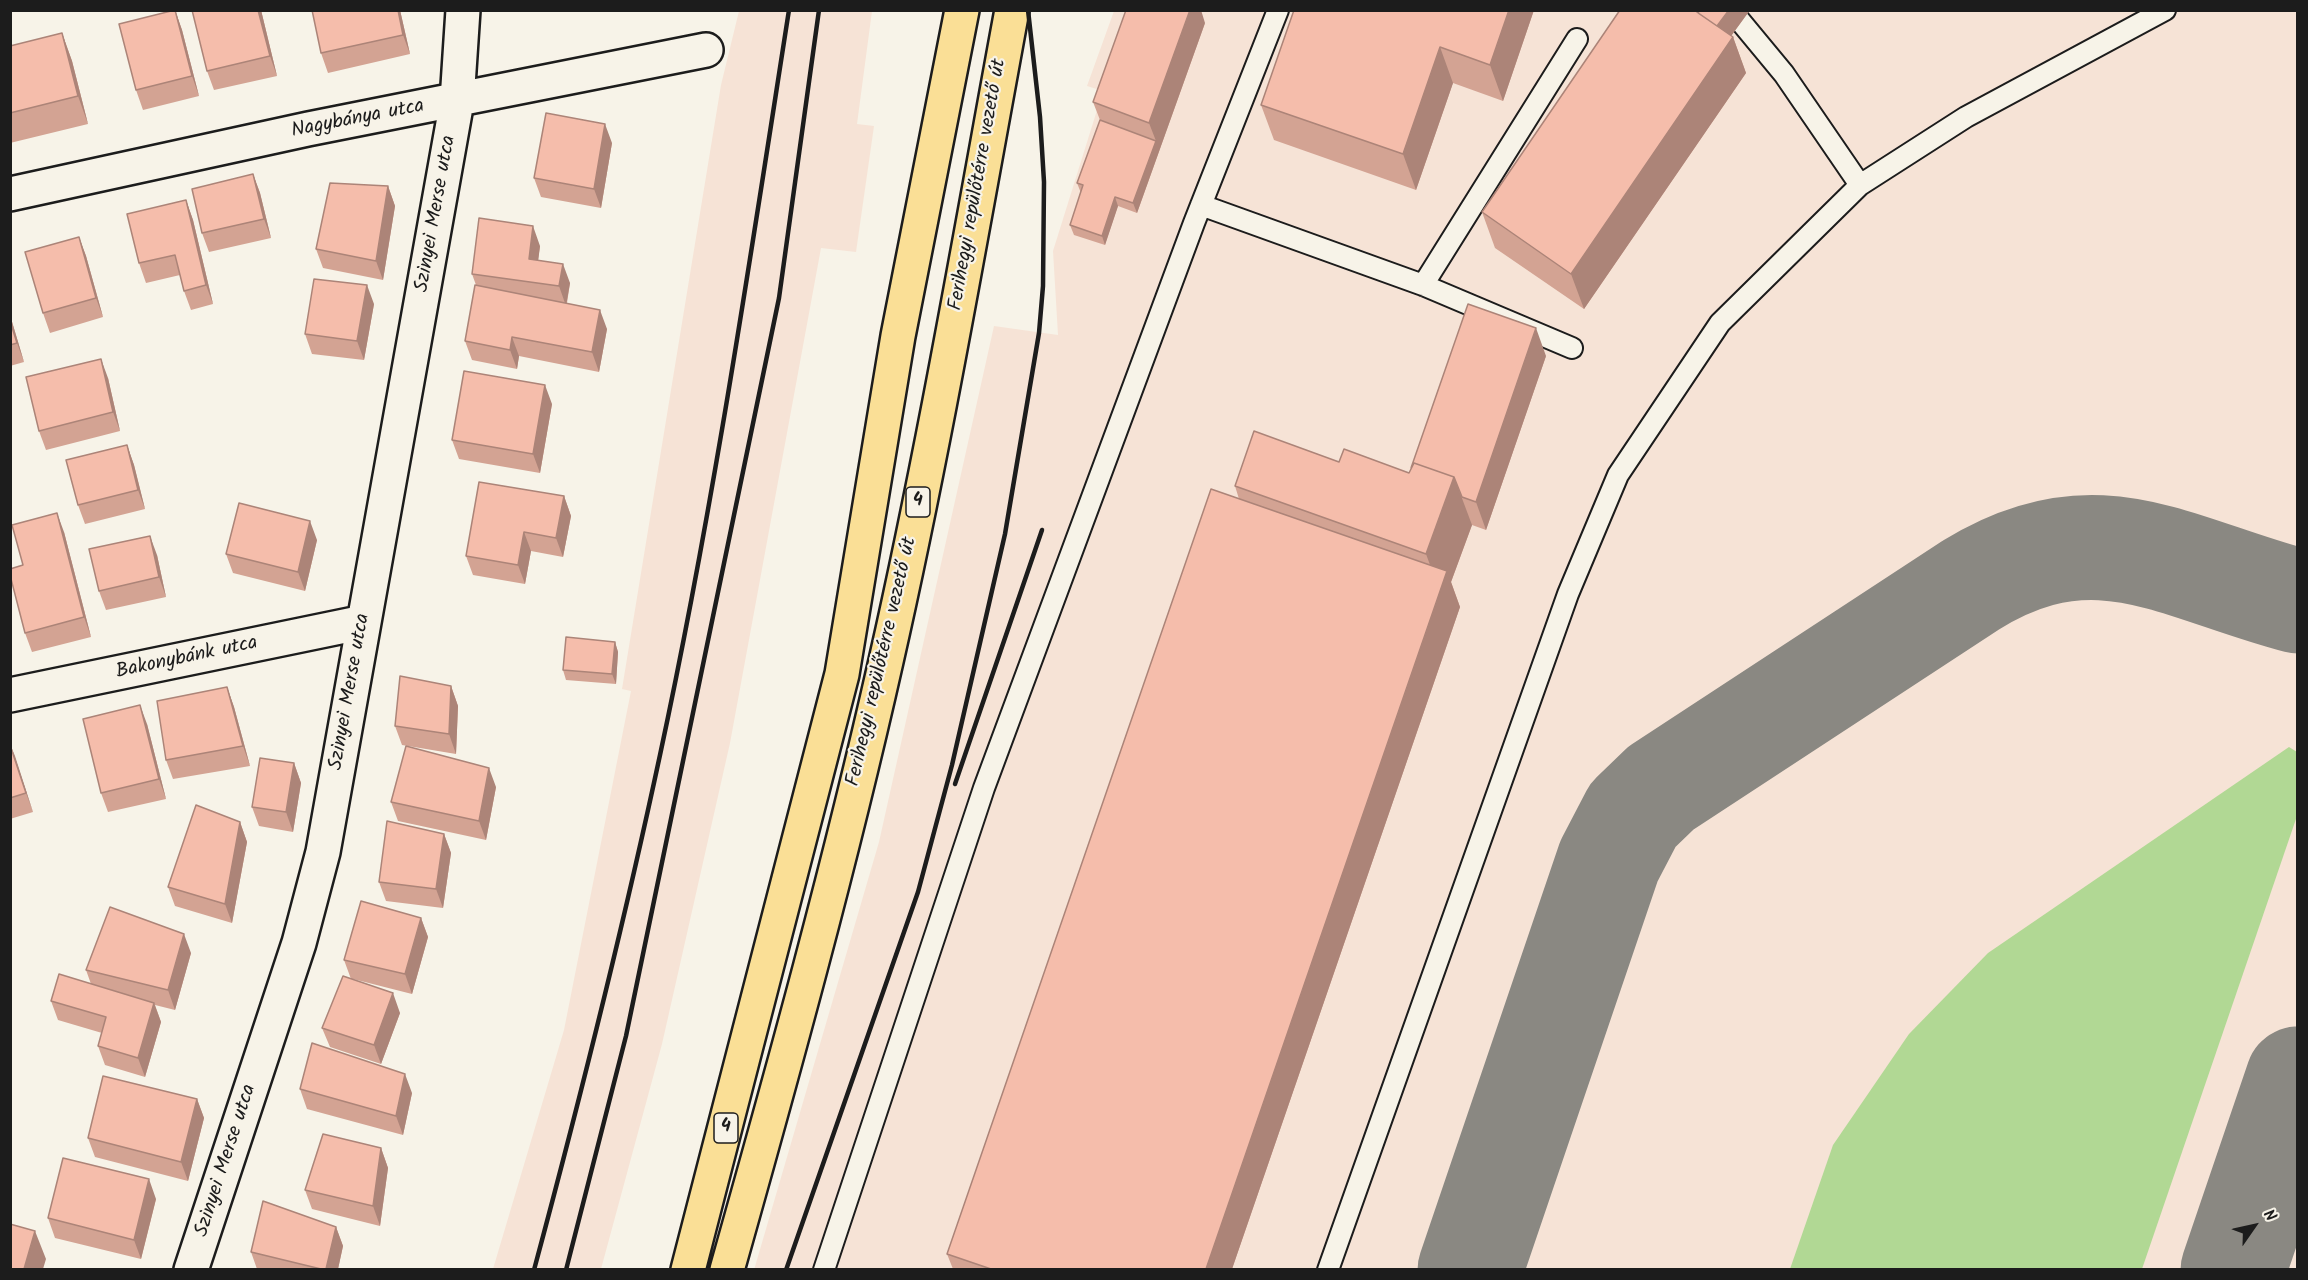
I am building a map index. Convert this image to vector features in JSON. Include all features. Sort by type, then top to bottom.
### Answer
[{"type":"main road","name":"Ferihegyi repülőtérre vezető út","points":[[688,1269],[842,674],[898,336],[962,10]]},
{"type":"main road","name":"Ferihegyi repülőtérre vezető út","points":[[727,1269],[806,989],[886,659],[949,351],[1012,10]]},
{"type":"street","name":"Szinyei Merse utca","points":[[191,1269],[299,943],[322,852],[457,101],[463,10]]},
{"type":"street","name":"Nagybánya utca","points":[[10,194],[308,129],[706,50]]},
{"type":"street","name":"Bakonybánk utca","points":[[10,695],[364,622]]},
{"type":"lane","points":[[824,1269],[984,788],[1201,205],[1278,10]]},
{"type":"lane","points":[[1731,10],[1784,74],[1860,185]]},
{"type":"lane","points":[[1328,1269],[1568,594],[1618,475],[1720,323],[1860,185],[1966,117],[2165,10]]},
{"type":"lane","points":[[1423,285],[1577,39]]},
{"type":"lane","points":[[1201,205],[1423,285],[1572,348]]},
{"type":"lane","points":[[1471,331],[1480,309]]},
{"type":"shaded area","points":[[739,11],[872,11],[857,124],[874,126],[856,252],[821,248],[730,743],[662,1044],[601,1269],[493,1269],[564,1030],[631,691],[622,689],[721,85]]},
{"type":"shaded area","points":[[1114,11],[2297,11],[2297,1269],[754,1270],[879,842],[994,326],[1058,335],[1053,251],[1103,91],[1087,86]]},
{"type":"green space","points":[[2289,747],[2297,752],[2297,816],[2142,1269],[1790,1269],[1833,1145],[1909,1034],[1988,953]]},
{"type":"building","points":[[175,10],[192,76],[136,90],[119,24]]},
{"type":"building","points":[[192,10],[258,10],[270,56],[207,71]]},
{"type":"building","points":[[312,10],[398,10],[403,35],[321,53]]},
{"type":"building","points":[[1126,10],[1190,10],[1149,123],[1093,102]]},
{"type":"building","points":[[1294,10],[1509,10],[1490,65],[1440,47],[1403,154],[1261,105]]},
{"type":"building","points":[[1620,10],[1694,10],[1733,37],[1571,274],[1482,212]]},
{"type":"building","points":[[1700,10],[1729,10],[1717,26],[1698,13]]},
{"type":"building","points":[[62,33],[78,96],[10,113],[10,46]]},
{"type":"building","points":[[546,113],[605,124],[594,189],[534,178]]},
{"type":"building","points":[[1100,120],[1156,141],[1133,203],[1115,197],[1102,236],[1070,225],[1083,185],[1077,183]]},
{"type":"building","points":[[253,174],[264,219],[202,233],[192,189]]},
{"type":"building","points":[[330,183],[388,186],[376,261],[316,249]]},
{"type":"building","points":[[186,200],[206,285],[184,291],[175,255],[139,263],[127,214]]},
{"type":"building","points":[[479,218],[533,226],[529,259],[563,264],[559,286],[472,274]]},
{"type":"building","points":[[79,237],[96,298],[43,313],[25,252]]},
{"type":"building","points":[[314,279],[367,285],[357,341],[305,334]]},
{"type":"building","points":[[475,285],[600,310],[592,352],[512,337],[510,350],[465,341]]},
{"type":"building","points":[[1468,304],[1536,328],[1476,502],[1462,497],[1454,477],[1414,463],[1411,468]]},
{"type":"building","points":[[10,321],[17,343],[10,345]]},
{"type":"building","points":[[101,359],[113,412],[39,431],[26,377]]},
{"type":"building","points":[[464,371],[545,385],[533,454],[452,440]]},
{"type":"building","points":[[1254,431],[1339,462],[1344,449],[1409,473],[1414,463],[1454,477],[1426,554],[1235,486]]},
{"type":"building","points":[[127,445],[138,490],[78,505],[66,460]]},
{"type":"building","points":[[479,482],[564,496],[556,538],[524,532],[518,565],[466,556]]},
{"type":"building","points":[[1211,489],[1447,571],[1206,1269],[991,1269],[947,1254]]},
{"type":"building","points":[[239,503],[310,521],[298,572],[226,554]]},
{"type":"building","points":[[57,513],[84,617],[25,633],[10,575],[10,569],[23,565],[12,525]]},
{"type":"building","points":[[150,536],[159,577],[99,591],[89,549]]},
{"type":"building","points":[[566,637],[615,642],[612,674],[563,670]]},
{"type":"building","points":[[400,676],[451,686],[449,734],[395,726]]},
{"type":"building","points":[[227,687],[243,746],[166,760],[157,701]]},
{"type":"building","points":[[140,705],[159,779],[101,793],[83,719]]},
{"type":"building","points":[[10,745],[26,793],[10,798]]},
{"type":"building","points":[[406,746],[489,768],[479,821],[391,802]]},
{"type":"building","points":[[260,758],[294,763],[286,812],[252,807]]},
{"type":"building","points":[[196,805],[240,822],[225,904],[168,887]]},
{"type":"building","points":[[387,821],[444,834],[436,889],[379,882]]},
{"type":"building","points":[[361,901],[421,918],[405,974],[344,960]]},
{"type":"building","points":[[110,907],[184,934],[168,990],[86,970]]},
{"type":"building","points":[[59,974],[154,1003],[138,1058],[98,1046],[106,1017],[51,1001]]},
{"type":"building","points":[[343,976],[393,993],[374,1045],[322,1028]]},
{"type":"building","points":[[312,1043],[405,1074],[396,1116],[300,1089]]},
{"type":"building","points":[[103,1076],[197,1099],[181,1162],[88,1138]]},
{"type":"building","points":[[323,1134],[381,1148],[373,1206],[305,1190]]},
{"type":"building","points":[[63,1158],[149,1179],[134,1240],[48,1218]]},
{"type":"building","points":[[263,1201],[336,1227],[326,1269],[251,1252]]},
{"type":"building","points":[[10,1224],[35,1231],[24,1269],[10,1269]]},
{"type":"taxiway","points":[[1470,1270],[1609,861],[1633,815],[1661,788],[1971,585],[2016,562],[2057,550],[2096,548],[2134,552],[2173,561],[2298,601]]},
{"type":"taxiway","points":[[2233,1270],[2298,1079]]},
{"type":"railway","points":[[534,1270],[616,949],[679,663],[730,384],[789,10]]},
{"type":"railway","points":[[566,1270],[626,1036],[779,298],[819,10]]},
{"type":"railway","points":[[786,1270],[918,892],[952,765],[1005,534],[1039,333],[1043,286],[1044,182],[1040,117],[1028,10]]},
{"type":"railway","points":[[955,784],[1042,530]]}]
